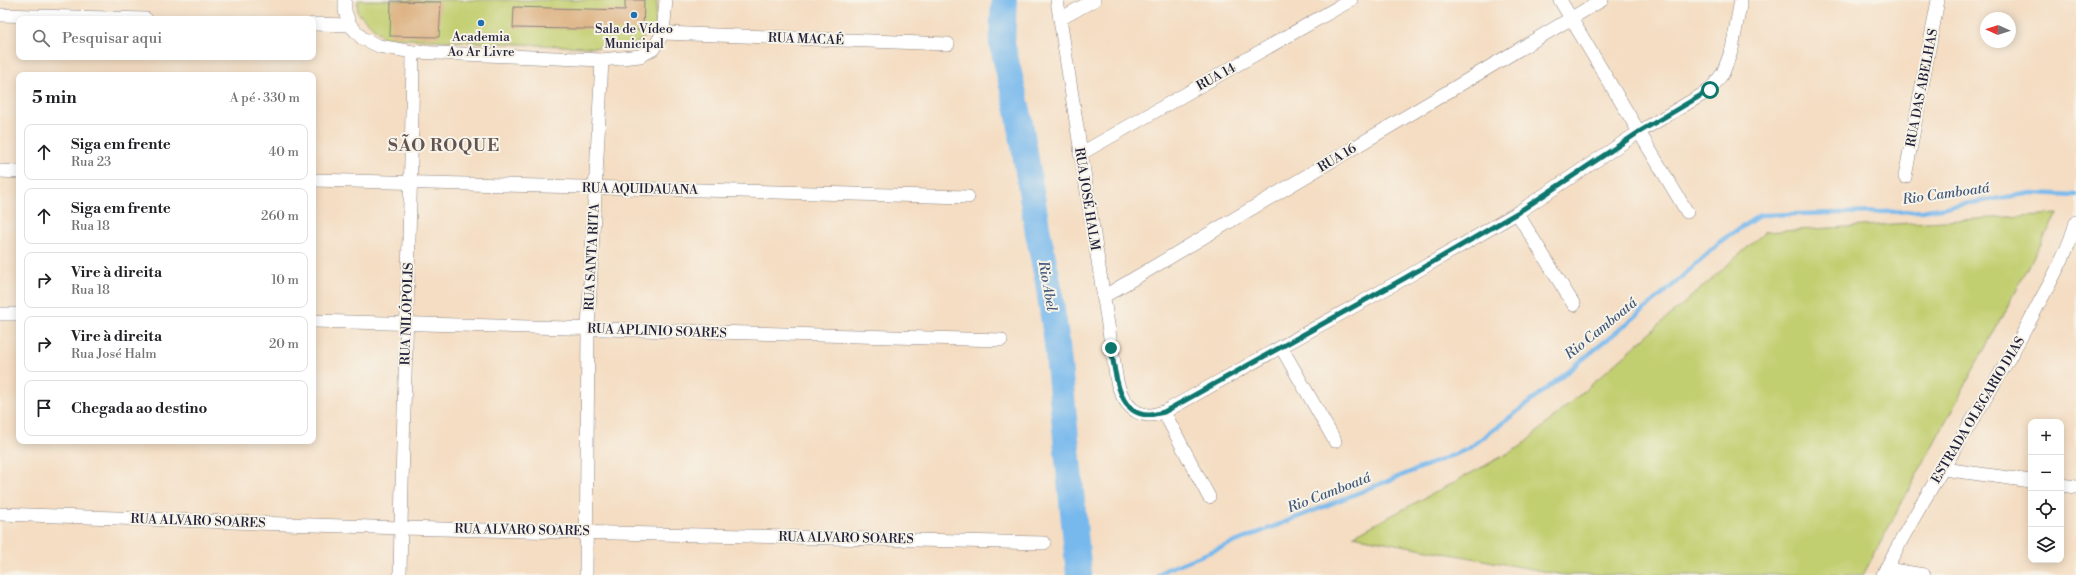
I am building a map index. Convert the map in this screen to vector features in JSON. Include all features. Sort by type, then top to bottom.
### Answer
[{"type":"street","points":[[345,0],[345,11],[350,25],[362,38],[379,46],[413,52],[602,60],[640,56],[653,49],[664,33],[666,0]]},
{"type":"street","name":"RUA JOSÉ HALM","points":[[1057,0],[1117,382],[1122,398],[1134,410],[1148,416],[1164,412]]},
{"type":"street","points":[[1060,19],[1094,0]]},
{"type":"street","name":"RUA 14","points":[[1080,154],[1351,0]]},
{"type":"street","points":[[1560,0],[1687,212]]},
{"type":"street","name":"RUA 16","points":[[1103,297],[1602,0]]},
{"type":"street","points":[[1209,497],[1164,412],[1405,278],[1517,213],[1639,132],[1710,90],[1723,73],[1732,49],[1741,0]]},
{"type":"street","name":"RUA DAS ABELHAS","points":[[1905,177],[1938,0]]},
{"type":"street","points":[[0,15],[36,16]]},
{"type":"street","points":[[316,24],[350,25]]},
{"type":"street","name":"RUA MACAÉ","points":[[664,33],[948,44]]},
{"type":"street","name":"RUA NILÓPOLIS","points":[[400,575],[406,323],[412,182],[413,52]]},
{"type":"street","name":"RUA SANTA RITA","points":[[586,575],[588,329],[602,60]]},
{"type":"street","points":[[0,171],[16,172]]},
{"type":"street","name":"RUA AQUIDAUANA","points":[[316,180],[968,197]]},
{"type":"street","points":[[1517,213],[1574,305]]},
{"type":"street","name":"ESTRADA OLEGARIO DIAS","points":[[1884,572],[1943,469],[2021,339],[2072,248],[2076,224]]},
{"type":"street","points":[[0,314],[16,314]]},
{"type":"street","name":"RUA APLINIO SOARES","points":[[316,321],[1001,340]]},
{"type":"street","points":[[1281,346],[1335,441]]},
{"type":"street","points":[[1943,469],[2028,480]]},
{"type":"street","points":[[2064,485],[2076,487]]},
{"type":"street","name":"RUA ALVARO SOARES","points":[[0,514],[401,528],[586,531],[1044,543]]},
{"type":"street","points":[[1884,572],[1924,575]]},
{"type":"green space","points":[[358,0],[657,0],[655,29],[629,49],[384,38],[357,12]]},
{"type":"green space","points":[[2057,214],[1863,575],[1564,575],[1353,536],[1520,447],[1765,232]]},
{"type":"building","points":[[625,0],[644,0],[643,30],[513,28],[514,7],[625,10]]},
{"type":"building","points":[[391,1],[441,2],[439,37],[390,36]]},
{"type":"waterway","name":"Rio Abel","points":[[1004,0],[1002,44],[1018,110],[1038,233],[1048,282],[1057,344],[1079,575]]},
{"type":"waterway","name":"Rio Camboatá","points":[[1158,575],[1165,570],[1468,449],[1530,402],[1662,295],[1722,240],[1760,215],[1922,211],[2031,193],[2076,195]]},
{"type":"place","name":"Sala de Vídeo Municipal","points":[[634,15]]},
{"type":"place","name":"Academia Ao Ar Livre","points":[[481,23]]},
{"type":"district","name":"SÃO ROQUE","points":[[444,146]]},
{"type":"route","points":[[1111,348],[1117,382],[1122,398],[1134,410],[1148,416],[1164,412],[1405,278],[1517,213],[1639,132],[1710,90]]}]
